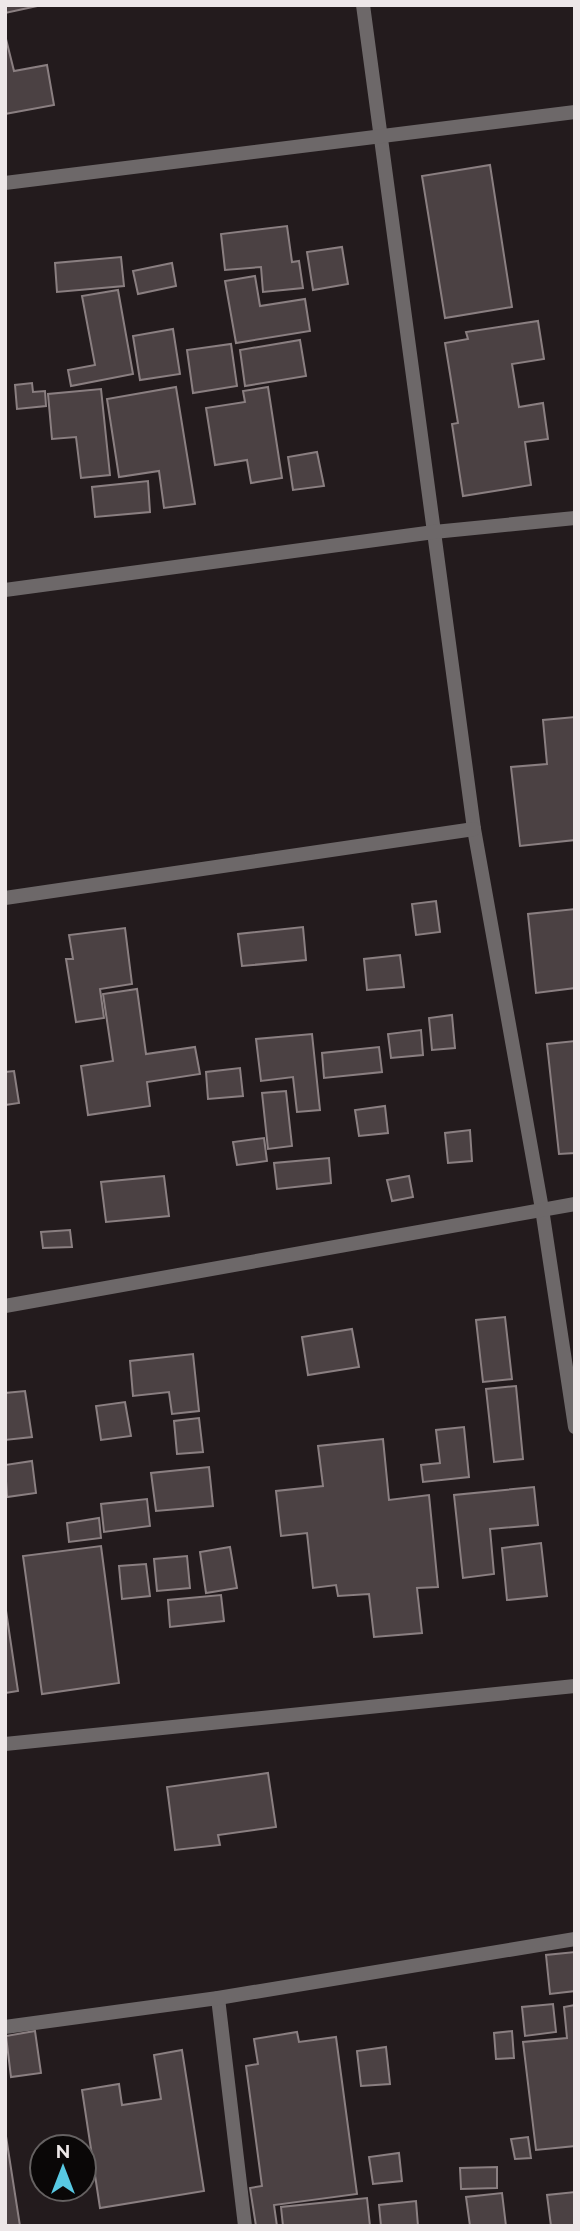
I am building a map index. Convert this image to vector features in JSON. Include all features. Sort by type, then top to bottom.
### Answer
[{"type":"street","points":[[363,5],[474,830],[542,1209],[575,1427]]},
{"type":"street","points":[[5,183],[575,112]]},
{"type":"street","points":[[5,590],[434,532],[575,518]]},
{"type":"street","points":[[5,898],[474,830]]},
{"type":"street","points":[[5,1306],[575,1204]]},
{"type":"street","points":[[5,1744],[575,1686]]},
{"type":"street","points":[[5,2027],[218,1998],[575,1939]]},
{"type":"street","points":[[218,1998],[245,2226]]},
{"type":"building","points":[[5,5],[42,5],[5,13]]},
{"type":"building","points":[[5,35],[14,71],[47,65],[54,105],[5,114]]},
{"type":"building","points":[[490,165],[512,307],[445,318],[422,176]]},
{"type":"building","points":[[287,226],[292,262],[299,261],[303,288],[263,292],[261,267],[225,270],[221,234]]},
{"type":"building","points":[[342,247],[348,284],[313,290],[307,252]]},
{"type":"building","points":[[121,257],[124,286],[57,292],[55,263]]},
{"type":"building","points":[[172,263],[176,286],[138,294],[133,271]]},
{"type":"building","points":[[255,276],[260,306],[305,299],[310,331],[236,343],[225,281]]},
{"type":"building","points":[[118,290],[133,374],[71,386],[68,370],[95,365],[82,296]]},
{"type":"building","points":[[538,321],[544,359],[512,364],[519,407],[543,403],[548,439],[525,442],[531,485],[463,496],[452,424],[458,423],[445,343],[468,339],[466,332]]},
{"type":"building","points":[[173,329],[180,374],[140,380],[133,336]]},
{"type":"building","points":[[300,340],[306,376],[245,386],[240,350]]},
{"type":"building","points":[[231,344],[237,386],[193,393],[187,350]]},
{"type":"building","points":[[32,383],[33,392],[45,391],[46,406],[17,409],[15,385]]},
{"type":"building","points":[[176,387],[195,504],[164,508],[159,471],[119,477],[107,399]]},
{"type":"building","points":[[268,387],[282,478],[251,483],[247,460],[215,465],[206,408],[245,402],[243,391]]},
{"type":"building","points":[[101,389],[110,475],[81,478],[76,437],[52,439],[48,394]]},
{"type":"building","points":[[317,452],[324,486],[293,490],[288,457]]},
{"type":"building","points":[[148,481],[150,512],[95,517],[92,487]]},
{"type":"building","points":[[575,717],[575,840],[520,846],[511,767],[547,764],[543,720]]},
{"type":"building","points":[[436,901],[440,932],[416,935],[412,904]]},
{"type":"building","points":[[575,909],[575,988],[536,993],[528,914]]},
{"type":"building","points":[[303,927],[306,960],[242,966],[238,934]]},
{"type":"building","points":[[125,928],[132,984],[100,989],[104,1018],[76,1022],[66,959],[73,959],[69,935]]},
{"type":"building","points":[[400,955],[404,987],[367,990],[364,959]]},
{"type":"building","points":[[137,989],[146,1054],[195,1047],[200,1074],[147,1082],[150,1106],[88,1115],[81,1066],[113,1061],[103,994]]},
{"type":"building","points":[[452,1015],[455,1048],[432,1050],[429,1018]]},
{"type":"building","points":[[421,1030],[423,1055],[391,1058],[388,1034]]},
{"type":"building","points":[[312,1034],[320,1110],[297,1112],[293,1077],[261,1081],[256,1039]]},
{"type":"building","points":[[575,1041],[575,1153],[559,1154],[547,1044]]},
{"type":"building","points":[[379,1047],[382,1072],[324,1078],[322,1053]]},
{"type":"building","points":[[240,1068],[243,1096],[208,1099],[206,1072]]},
{"type":"building","points":[[14,1071],[19,1103],[5,1105],[5,1072]]},
{"type":"building","points":[[286,1091],[292,1146],[268,1149],[262,1093]]},
{"type":"building","points":[[385,1106],[388,1133],[359,1136],[355,1110]]},
{"type":"building","points":[[470,1130],[472,1161],[448,1163],[445,1133]]},
{"type":"building","points":[[264,1138],[267,1161],[237,1165],[233,1142]]},
{"type":"building","points":[[329,1158],[331,1183],[277,1189],[274,1163]]},
{"type":"building","points":[[164,1176],[169,1216],[106,1222],[101,1182]]},
{"type":"building","points":[[409,1176],[413,1197],[392,1201],[387,1180]]},
{"type":"building","points":[[70,1230],[72,1247],[43,1248],[41,1232]]},
{"type":"building","points":[[505,1317],[512,1379],[483,1382],[476,1320]]},
{"type":"building","points":[[352,1329],[359,1367],[308,1375],[302,1337]]},
{"type":"building","points":[[193,1354],[199,1411],[172,1414],[169,1392],[133,1396],[130,1361]]},
{"type":"building","points":[[516,1386],[523,1459],[494,1462],[486,1389]]},
{"type":"building","points":[[25,1391],[32,1437],[5,1440],[5,1393]]},
{"type":"building","points":[[125,1402],[131,1436],[101,1440],[96,1406]]},
{"type":"building","points":[[199,1418],[203,1452],[177,1454],[174,1421]]},
{"type":"building","points":[[464,1427],[469,1477],[423,1482],[421,1465],[440,1463],[436,1430]]},
{"type":"building","points":[[383,1439],[389,1500],[429,1495],[438,1587],[417,1588],[422,1633],[374,1637],[369,1594],[338,1596],[336,1585],[313,1588],[307,1533],[281,1536],[276,1491],[323,1486],[318,1446]]},
{"type":"building","points":[[32,1461],[36,1493],[7,1497],[5,1465]]},
{"type":"building","points":[[209,1467],[213,1506],[156,1511],[151,1473]]},
{"type":"building","points":[[534,1487],[538,1525],[490,1529],[494,1574],[463,1578],[454,1495]]},
{"type":"building","points":[[147,1499],[150,1526],[104,1532],[101,1504]]},
{"type":"building","points":[[99,1518],[101,1538],[69,1542],[67,1523]]},
{"type":"building","points":[[541,1543],[547,1596],[507,1600],[502,1548]]},
{"type":"building","points":[[101,1546],[119,1683],[42,1694],[23,1556]]},
{"type":"building","points":[[230,1547],[237,1588],[206,1593],[200,1552]]},
{"type":"building","points":[[187,1556],[190,1588],[157,1591],[154,1559]]},
{"type":"building","points":[[146,1564],[150,1596],[122,1599],[119,1566]]},
{"type":"building","points":[[221,1595],[224,1621],[170,1627],[168,1600]]},
{"type":"building","points":[[5,1604],[18,1691],[5,1693]]},
{"type":"building","points":[[268,1773],[276,1827],[218,1835],[220,1845],[175,1850],[167,1787]]},
{"type":"building","points":[[575,1952],[575,1991],[550,1994],[546,1955]]},
{"type":"building","points":[[553,2004],[556,2032],[525,2036],[522,2007]]},
{"type":"building","points":[[575,2005],[575,2146],[536,2150],[523,2042],[567,2038],[564,2007]]},
{"type":"building","points":[[35,2031],[41,2073],[11,2077],[6,2036]]},
{"type":"building","points":[[512,2031],[514,2058],[496,2059],[494,2033]]},
{"type":"building","points":[[297,2032],[299,2042],[336,2037],[357,2194],[274,2205],[277,2226],[256,2226],[250,2188],[262,2186],[246,2066],[258,2064],[254,2039]]},
{"type":"building","points":[[386,2047],[390,2084],[361,2086],[357,2051]]},
{"type":"building","points":[[182,2050],[204,2191],[100,2208],[98,2133],[89,2133],[82,2090],[119,2084],[122,2105],[161,2099],[154,2055]]},
{"type":"building","points":[[5,2130],[20,2226],[5,2226]]},
{"type":"building","points":[[528,2137],[531,2158],[515,2159],[511,2139]]},
{"type":"building","points":[[399,2153],[402,2181],[373,2184],[369,2157]]},
{"type":"building","points":[[497,2167],[497,2188],[461,2189],[460,2168]]},
{"type":"building","points":[[575,2192],[575,2226],[551,2226],[547,2195]]},
{"type":"building","points":[[502,2193],[506,2226],[470,2226],[466,2197]]},
{"type":"building","points":[[367,2198],[370,2226],[283,2226],[281,2207]]},
{"type":"building","points":[[416,2201],[418,2226],[381,2226],[379,2205]]}]
